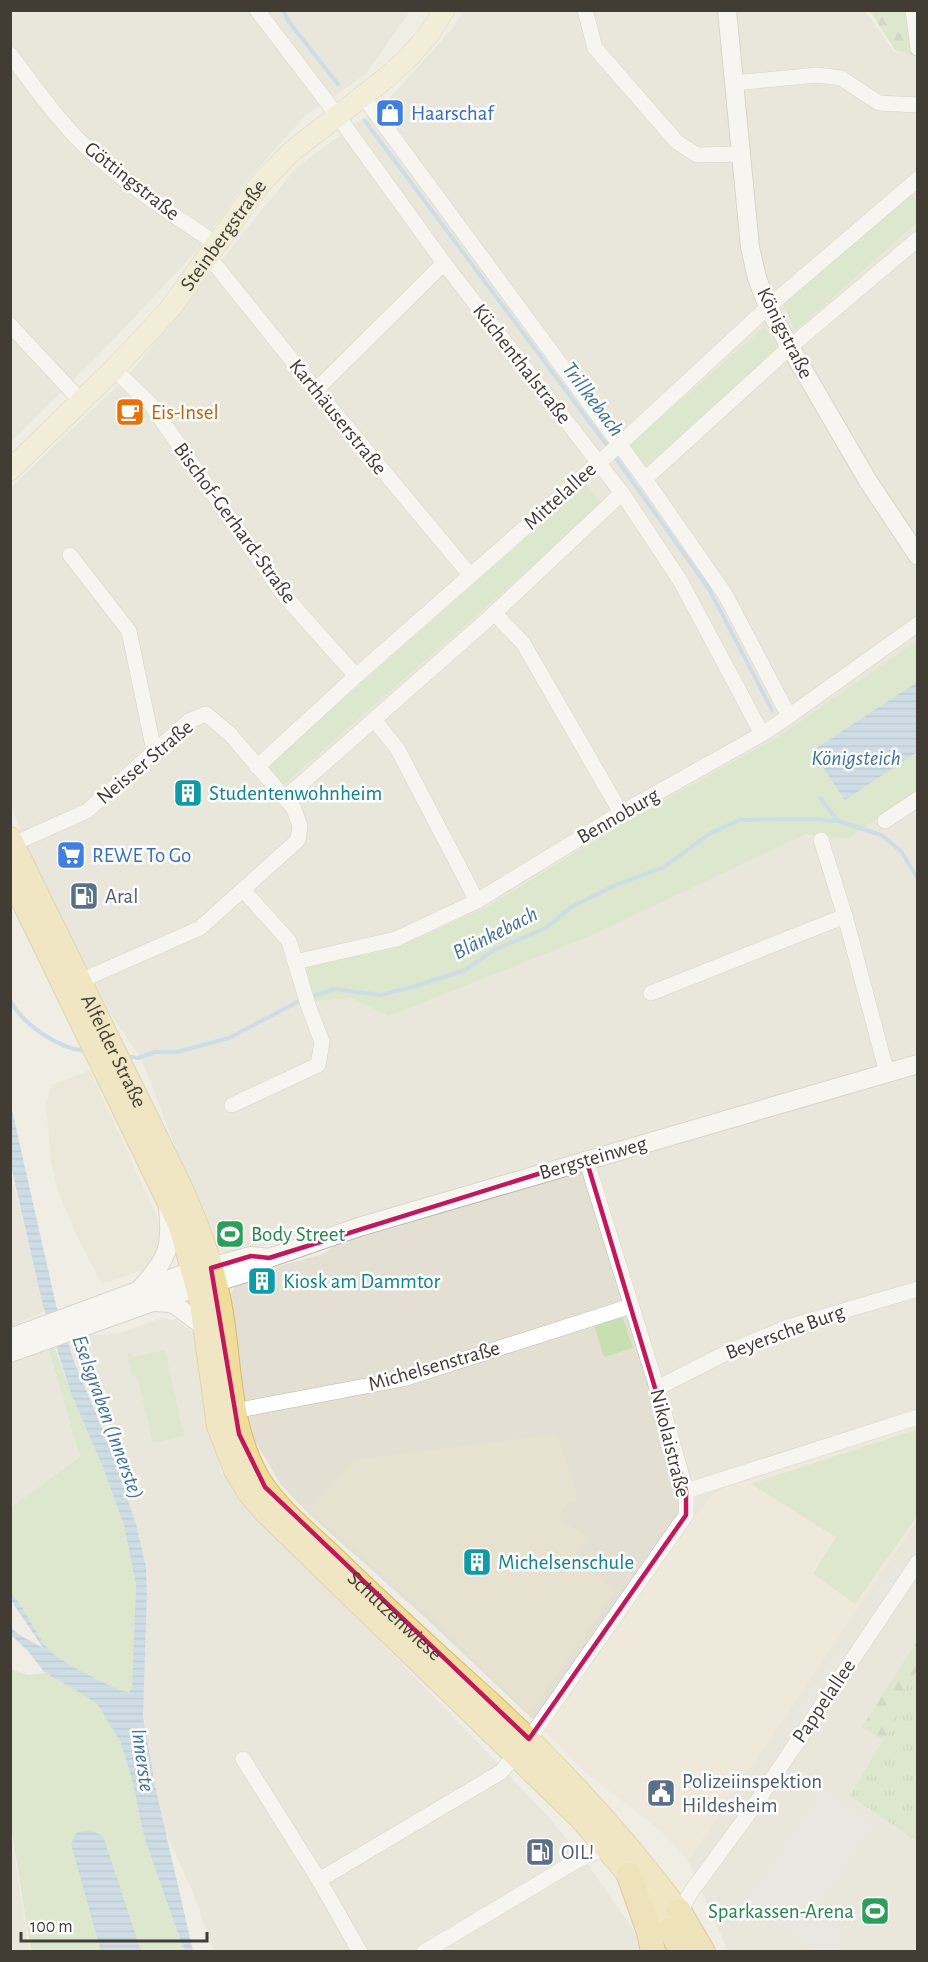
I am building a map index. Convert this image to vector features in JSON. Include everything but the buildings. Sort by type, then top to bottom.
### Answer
[{"type":"highway","points":[[629,1875],[649,1932],[653,1952]]},
{"type":"highway","points":[[670,1931],[683,1952]]},
{"type":"highway","points":[[670,1931],[704,1952]]},
{"type":"main road","name":"Steinbergstraße","points":[[10,470],[114,369],[169,310],[260,184],[291,152],[409,57],[429,34],[444,10]]},
{"type":"main road","name":"Alfelder Straße","points":[[12,841],[80,981],[107,1055],[167,1197],[205,1277]]},
{"type":"main road","name":"Alfelder Straße","points":[[10,875],[180,1185],[201,1236],[205,1277]]},
{"type":"main road","name":"Schützenwiese","points":[[205,1277],[205,1327],[218,1426],[235,1470],[248,1492],[265,1512],[522,1747]]},
{"type":"main road","name":"Schützenwiese","points":[[205,1277],[246,1456],[271,1496],[404,1625],[522,1747],[581,1819],[616,1846],[670,1931]]},
{"type":"main road","name":"Schützenwiese","points":[[616,1846],[629,1875],[670,1931]]},
{"type":"street","name":"Küchenthalstraße","points":[[257,10],[444,263],[622,493],[681,582],[762,734]]},
{"type":"street","points":[[585,10],[595,48],[678,142],[697,155],[741,154]]},
{"type":"street","name":"Königstraße","points":[[727,10],[750,246],[757,278],[768,307],[868,482],[918,556]]},
{"type":"street","points":[[913,10],[918,48]]},
{"type":"street","name":"Göttingstraße","points":[[10,54],[49,105],[96,157],[213,250]]},
{"type":"street","points":[[734,83],[817,75],[841,78],[879,102],[918,105]]},
{"type":"street","name":"Küchenthalstraße","points":[[363,96],[620,444],[725,594],[789,716]]},
{"type":"street","name":"Mittelallee","points":[[257,767],[356,676],[620,444],[768,307],[918,179]]},
{"type":"street","points":[[645,479],[790,347],[918,239]]},
{"type":"street","name":"Karthäuserstraße","points":[[213,250],[316,390],[470,575]]},
{"type":"street","points":[[316,390],[444,263]]},
{"type":"street","points":[[10,325],[81,401]]},
{"type":"street","name":"Bischof-Gerhard-Straße","points":[[114,369],[151,405],[282,593],[356,676]]},
{"type":"street","name":"Mittelallee","points":[[285,798],[494,613],[622,493]]},
{"type":"street","points":[[70,555],[129,631],[154,751]]},
{"type":"street","points":[[494,613],[523,642],[621,813]]},
{"type":"street","name":"Bennoburg","points":[[295,962],[396,939],[477,901],[621,813],[762,734],[918,624]]},
{"type":"street","name":"Neisser Straße","points":[[12,841],[87,811],[189,721],[206,714],[230,734],[294,809],[300,826],[298,840],[244,891],[200,928],[80,981]]},
{"type":"street","points":[[374,720],[397,748],[477,901]]},
{"type":"street","points":[[885,820],[918,799]]},
{"type":"street","points":[[820,840],[845,916],[887,1073]]},
{"type":"street","points":[[232,1105],[318,1065],[322,1042],[308,1005],[289,941],[244,891]]},
{"type":"street","points":[[651,993],[845,916]]},
{"type":"street","name":"Bergsteinweg","points":[[205,1277],[251,1256],[269,1258],[359,1227],[918,1064]]},
{"type":"street","name":"Nikolaistraße","points":[[318,1880],[501,1772],[522,1747],[686,1515],[686,1491],[657,1388],[586,1160]]},
{"type":"street","points":[[141,1289],[156,1271],[167,1250],[170,1231],[167,1197]]},
{"type":"street","points":[[79,1320],[141,1289],[205,1277]]},
{"type":"street","points":[[10,1338],[43,1333],[79,1320],[154,1301],[205,1277]]},
{"type":"street","name":"Beyersche Burg","points":[[657,1388],[730,1351],[788,1328],[918,1288]]},
{"type":"street","points":[[154,1301],[170,1303],[205,1327]]},
{"type":"street","name":"Michelsenstraße","points":[[234,1411],[403,1379],[631,1306]]},
{"type":"street","points":[[10,1353],[43,1333]]},
{"type":"street","points":[[686,1491],[918,1417]]},
{"type":"street","name":"Pappelallee","points":[[670,1931],[918,1562]]},
{"type":"street","points":[[243,1759],[360,1952]]},
{"type":"street","points":[[424,1952],[571,1864],[616,1846]]},
{"type":"highlighted area","points":[[586,1159],[686,1491],[686,1515],[529,1739],[265,1487],[239,1434],[211,1268],[251,1256],[269,1258]]},
{"type":"shaded area","points":[[11,11],[410,11],[365,75],[306,115],[246,182],[201,246],[99,355],[11,442]]},
{"type":"shaded area","points":[[463,11],[865,11],[894,51],[917,57],[917,1426],[722,1489],[710,1497],[542,1728],[429,1621],[310,1515],[281,1485],[246,1426],[230,1305],[231,1294],[238,1282],[257,1272],[323,1254],[347,1237],[357,1234],[352,1219],[235,1254],[228,1255],[217,1250],[209,1235],[142,1060],[84,975],[23,840],[11,804],[11,487],[127,377],[297,167],[388,100],[453,28]]},
{"type":"shaded area","points":[[90,1070],[163,1231],[155,1260],[143,1270],[102,1284],[77,1236],[58,1191],[51,1161],[46,1103],[52,1085]]},
{"type":"shaded area","points":[[14,1184],[44,1311],[11,1327],[10,1185]]},
{"type":"shaded area","points":[[161,1318],[176,1320],[193,1333],[221,1472],[294,1556],[363,1623],[546,1814],[586,1862],[637,1935],[641,1951],[214,1951],[192,1890],[164,1829],[157,1795],[143,1717],[147,1593],[146,1567],[136,1524],[110,1447],[69,1344],[84,1339],[85,1336],[120,1333]]},
{"type":"shaded area","points":[[49,1350],[80,1457],[11,1508],[10,1364]]},
{"type":"shaded area","points":[[917,1426],[917,1520],[688,1860],[661,1831],[585,1772],[542,1728],[630,1600],[710,1497],[722,1489]]},
{"type":"shaded area","points":[[557,1434],[578,1500],[566,1504],[559,1517],[588,1538],[575,1557],[616,1591],[529,1715],[428,1616],[309,1509],[353,1460]]},
{"type":"shaded area","points":[[917,1520],[917,1951],[728,1951],[688,1860]]},
{"type":"shaded area","points":[[895,1565],[904,1571],[881,1607],[872,1601]]},
{"type":"shaded area","points":[[841,1645],[850,1650],[826,1686],[818,1681]]},
{"type":"shaded area","points":[[814,1685],[822,1690],[799,1726],[791,1721]]},
{"type":"shaded area","points":[[823,1788],[875,1824],[815,1913],[847,1937],[837,1951],[816,1951],[744,1903]]},
{"type":"shaded area","points":[[11,1831],[29,1951],[11,1951]]},
{"type":"green space","points":[[870,11],[914,11],[917,57],[895,50]]},
{"type":"green space","points":[[908,190],[917,201],[917,222],[795,331],[783,305]]},
{"type":"green space","points":[[765,327],[777,348],[644,468],[627,447]]},
{"type":"green space","points":[[587,484],[602,505],[283,785],[268,766]]},
{"type":"green space","points":[[917,641],[917,790],[848,839],[806,834],[590,936],[389,1016],[352,998],[315,1001],[306,967],[394,949],[489,906],[628,820],[775,739]]},
{"type":"green space","points":[[622,1316],[633,1348],[604,1357],[594,1325]]},
{"type":"green space","points":[[55,1348],[124,1525],[136,1585],[132,1687],[129,1694],[85,1674],[53,1654],[11,1593],[10,1508],[80,1457],[49,1350]]},
{"type":"green space","points":[[165,1350],[184,1436],[153,1443],[137,1375],[132,1376],[127,1354],[131,1353],[132,1357]]},
{"type":"green space","points":[[917,1429],[917,1516],[855,1604],[813,1574],[836,1537],[751,1484]]},
{"type":"green space","points":[[917,1641],[917,1671],[899,1697],[895,1725],[883,1740],[862,1727]]},
{"type":"green space","points":[[10,1669],[28,1675],[45,1673],[98,1705],[108,1720],[120,1741],[132,1779],[144,1836],[184,1951],[31,1951],[11,1827]]},
{"type":"green space","points":[[917,1671],[917,1841],[850,1796],[883,1740],[895,1725],[899,1697]]},
{"type":"water","name":"Königsteich","points":[[917,682],[917,752],[845,800],[812,751]]},
{"type":"water","name":"Innerste","points":[[10,1101],[56,1305],[74,1361],[110,1447],[136,1524],[146,1567],[143,1717],[157,1795],[193,1951],[184,1951],[144,1836],[132,1779],[120,1741],[98,1705],[45,1673],[28,1651],[11,1635],[11,1627],[18,1634],[43,1648],[11,1600],[11,1593],[47,1648],[62,1660],[85,1674],[121,1690],[129,1693],[132,1687],[136,1585],[124,1525],[102,1465],[72,1396],[43,1306],[11,1166]]},
{"type":"water","points":[[90,1830],[103,1836],[141,1951],[101,1951],[71,1844],[76,1833]]},
{"type":"waterway","name":"Trillkebach","points":[[283,10],[289,22],[338,84]]},
{"type":"waterway","name":"Trillkebach","points":[[365,121],[609,448]]},
{"type":"waterway","name":"Trillkebach","points":[[613,454],[709,589],[772,710]]},
{"type":"waterway","name":"Trillkebach","points":[[820,798],[838,821]]},
{"type":"waterway","name":"Blänkebach","points":[[310,997],[334,989],[381,995],[465,970],[492,951],[546,928],[571,907],[616,885],[664,867],[709,834],[739,820],[838,821],[881,835],[901,851],[918,879]]},
{"type":"waterway","name":"Blänkebach","points":[[125,1056],[138,1058],[155,1052],[177,1052],[229,1038],[303,999]]},
{"type":"waterway","points":[[10,1000],[23,1018],[42,1034],[64,1045],[85,1051]]},
{"type":"place","name":"Haarschaf","points":[[390,113]]},
{"type":"place","name":"Eis-Insel","points":[[130,412]]},
{"type":"place","name":"Studentenwohnheim","points":[[188,793]]},
{"type":"place","name":"REWE To Go","points":[[71,855]]},
{"type":"place","name":"Aral","points":[[84,896]]},
{"type":"place","name":"Body Street","points":[[230,1234]]},
{"type":"place","name":"Kiosk am Dammtor","points":[[262,1281]]},
{"type":"place","name":"Michelsenschule","points":[[477,1562]]},
{"type":"place","name":"Polizeiinspektion Hildesheim","points":[[661,1793]]},
{"type":"place","name":"OIL!","points":[[540,1852]]},
{"type":"place","name":"Sparkassen-Arena","points":[[875,1911]]},
{"type":"water label","name":"Eselsgraben (Innerste)","points":[[108,1417]]}]
